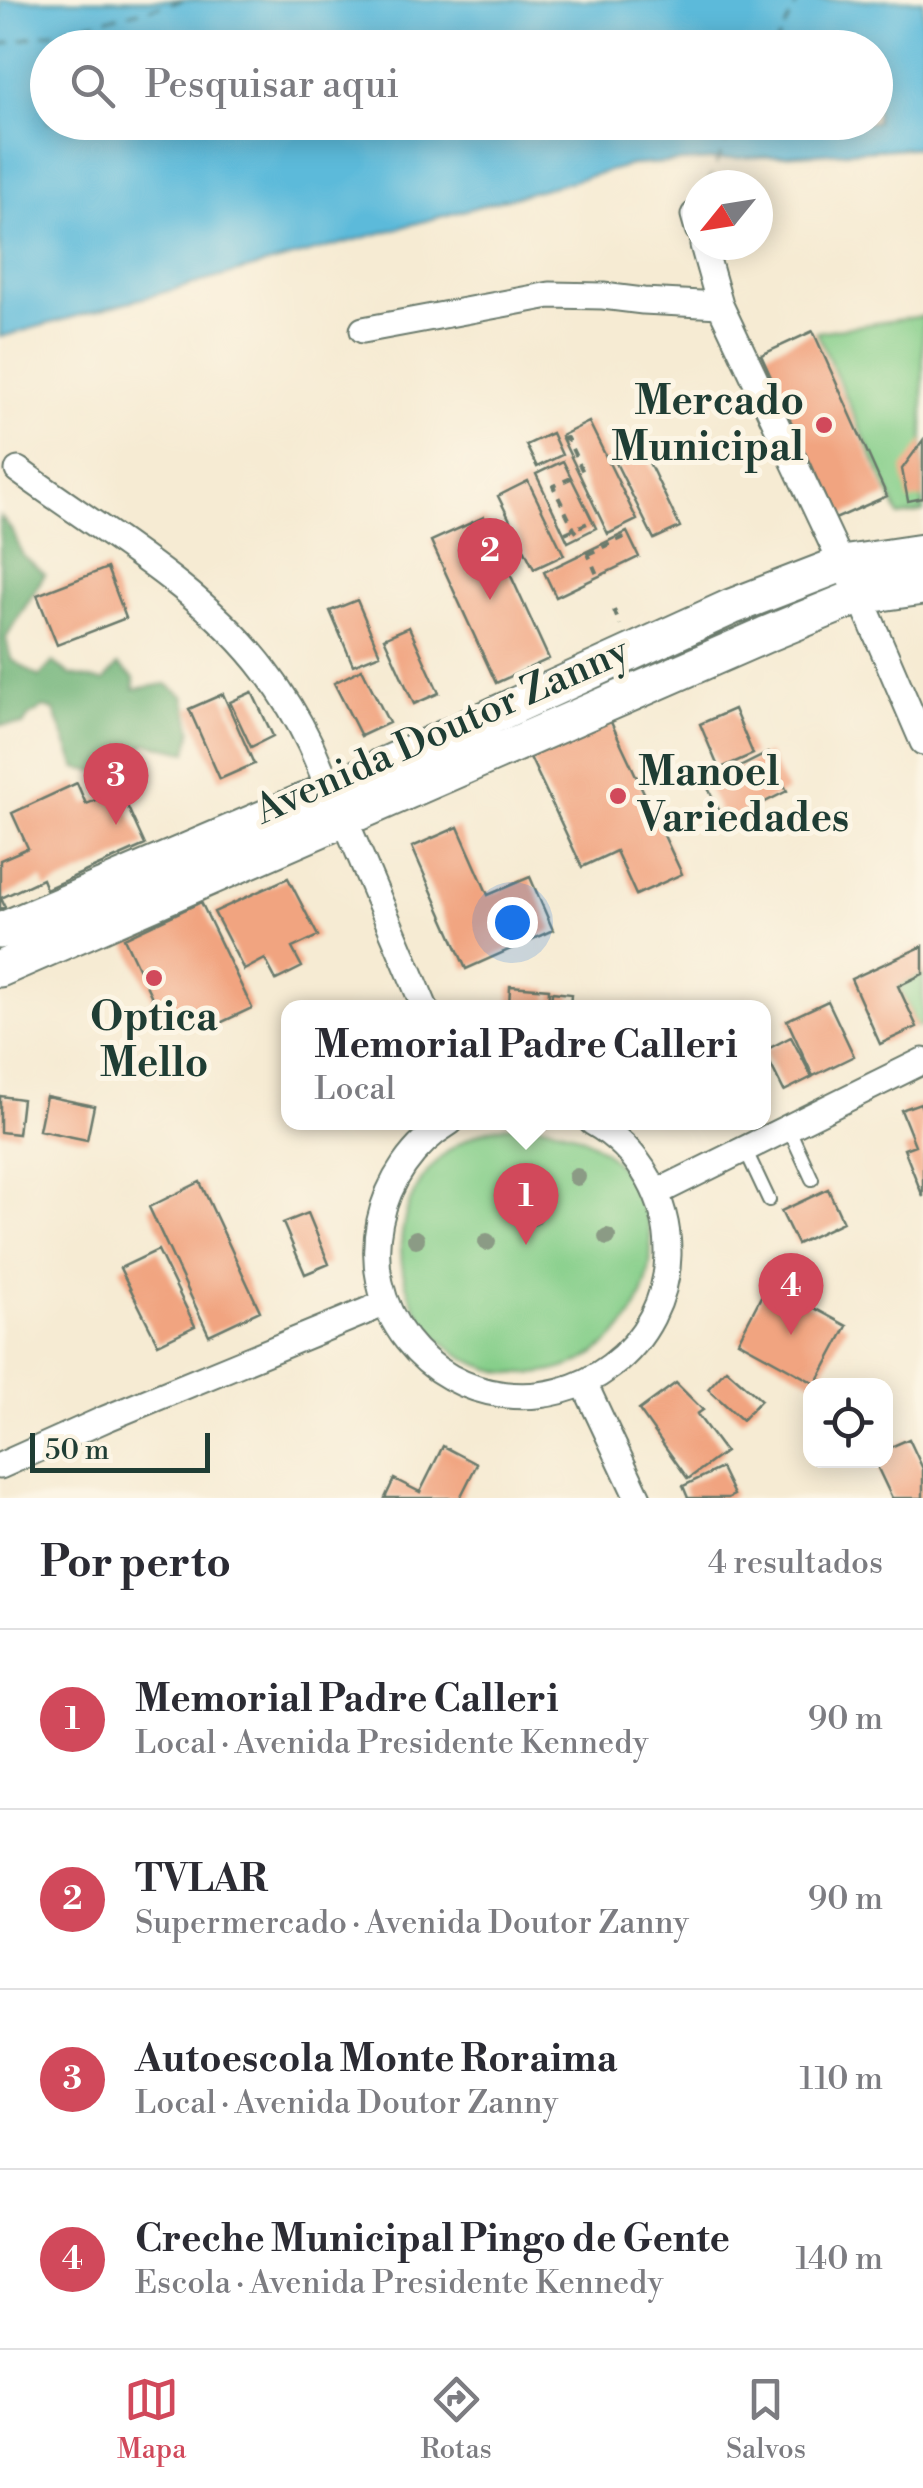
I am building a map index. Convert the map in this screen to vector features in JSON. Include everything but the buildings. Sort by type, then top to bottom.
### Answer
[{"type":"street","points":[[707,260],[720,305],[860,596],[923,742]]},
{"type":"street","points":[[363,330],[550,295],[720,305]]},
{"type":"street","points":[[18,470],[175,581],[222,622],[266,671],[311,746],[422,1000]]},
{"type":"street","name":"Avenida Doutor Zanny","points":[[0,969],[337,806],[732,607],[842,564],[923,552]]},
{"type":"street","name":"Avenida Doutor Zanny","points":[[0,931],[337,806],[860,596],[923,587]]},
{"type":"street","points":[[656,1193],[923,1061]]},
{"type":"street","points":[[439,1130],[407,1159],[385,1198],[376,1250],[380,1286],[406,1340],[436,1368],[474,1388],[529,1397],[557,1393],[601,1374],[631,1348],[661,1296],[668,1244],[656,1193],[633,1156],[603,1130]]},
{"type":"street","points":[[0,1466],[104,1418],[386,1303]]},
{"type":"street","points":[[584,1383],[638,1498]]},
{"type":"lane","points":[[788,1127],[812,1179]]},
{"type":"lane","points":[[745,1149],[769,1200]]},
{"type":"path","points":[[562,440],[566,438],[575,455],[583,472],[579,474]]},
{"type":"path","points":[[571,478],[552,486],[580,536]]},
{"type":"path","points":[[564,533],[592,521]]},
{"type":"path","points":[[598,577],[588,553],[628,535]]},
{"type":"green space","points":[[923,316],[923,512],[899,516],[817,332]]},
{"type":"green space","points":[[0,516],[13,532],[23,556],[45,574],[6,638],[11,659],[39,677],[53,662],[71,675],[104,681],[118,665],[134,678],[134,689],[166,684],[184,696],[192,730],[187,752],[146,743],[118,776],[76,768],[54,710],[44,707],[23,725],[0,725]]},
{"type":"green space","points":[[923,974],[923,1025],[917,1027],[898,986]]},
{"type":"green space","points":[[488,1130],[564,1130],[595,1145],[630,1180],[649,1225],[649,1273],[630,1318],[595,1353],[550,1372],[502,1372],[457,1353],[422,1318],[403,1273],[403,1225],[422,1180],[457,1145]]},
{"type":"water","points":[[0,0],[923,0],[923,147],[630,165],[0,337]]},
{"type":"ferry route","points":[[62,30],[185,0]]},
{"type":"ferry route","points":[[783,30],[799,0]]},
{"type":"ferry route","points":[[0,45],[30,38]]},
{"type":"ferry route","points":[[714,170],[727,140]]},
{"type":"place","name":"Mercado Municipal","points":[[824,425]]},
{"type":"place","name":"TVLAR","points":[[490,600]]},
{"type":"place","name":"Manoel Variedades","points":[[618,796]]},
{"type":"place","name":"Autoescola Monte Roraima","points":[[116,825]]},
{"type":"place","name":"Optica Mello","points":[[154,978]]},
{"type":"place","name":"Memorial Padre Calleri","points":[[526,1245]]},
{"type":"place","name":"Creche Municipal Pingo de Gente","points":[[791,1335]]}]
